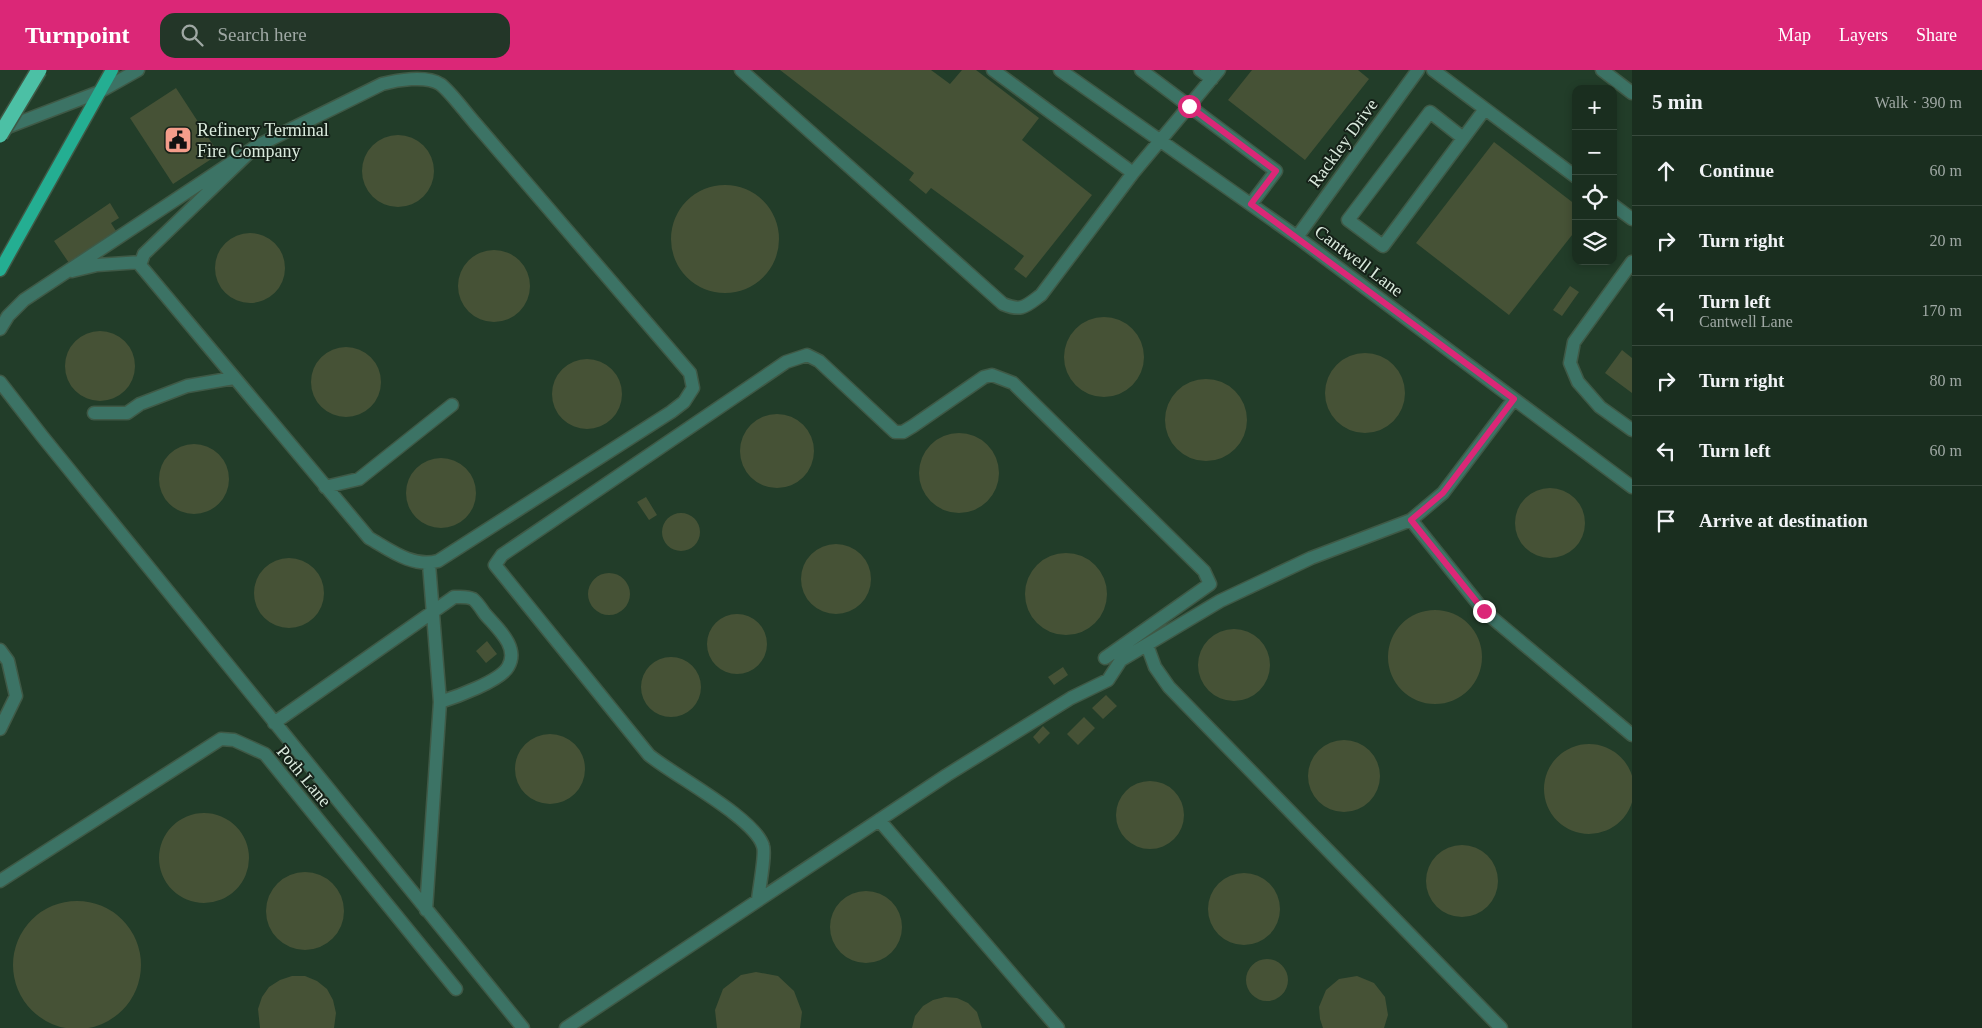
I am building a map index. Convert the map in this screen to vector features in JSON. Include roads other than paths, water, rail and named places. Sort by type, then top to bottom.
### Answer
[{"type":"highway","points":[[0,135],[39,70]]},
{"type":"main road","points":[[0,270],[112,70]]},
{"type":"street","points":[[0,130],[99,92],[138,70]]},
{"type":"street","points":[[741,70],[1003,304],[1014,309],[1026,306],[1041,295],[1133,173],[1215,74],[1200,70]]},
{"type":"street","points":[[993,70],[1133,173]]},
{"type":"street","name":"Cantwell Lane","points":[[1060,70],[1297,237],[1632,487]]},
{"type":"street","points":[[1141,70],[1276,171],[1251,204]]},
{"type":"street","name":"Rackley Drive","points":[[1297,237],[1418,70]]},
{"type":"street","points":[[1433,70],[1573,175]]},
{"type":"street","points":[[1602,70],[1632,92]]},
{"type":"street","points":[[1618,70],[1632,84]]},
{"type":"street","points":[[0,329],[8,316],[24,300],[255,147],[382,84],[407,80],[431,80],[440,85],[690,373],[693,388],[684,402],[438,561],[429,564],[416,562],[398,555],[369,538],[140,265],[144,254],[255,147]]},
{"type":"street","points":[[1463,138],[1430,112],[1348,220],[1382,246],[1485,109]]},
{"type":"street","points":[[1617,208],[1632,219]]},
{"type":"street","points":[[64,273],[97,265],[141,262]]},
{"type":"street","points":[[1632,262],[1574,342],[1570,362],[1578,382],[1600,407],[1632,430]]},
{"type":"street","points":[[758,900],[764,847],[755,832],[714,798],[666,769],[649,756],[495,565],[502,555],[786,362],[807,355],[819,361],[894,432],[904,432],[984,377],[992,375],[1002,377],[1013,383],[1204,571],[1210,584],[1105,658]]},
{"type":"street","points":[[94,413],[127,413],[140,404],[187,386],[234,378]]},
{"type":"street","points":[[0,382],[274,723],[523,1028]]},
{"type":"street","points":[[566,1028],[879,820],[1071,698],[1108,680],[1122,660],[1220,601],[1303,562],[1411,520],[1443,493],[1514,399]]},
{"type":"street","points":[[325,487],[360,479],[452,405]]},
{"type":"street","points":[[1411,520],[1484,611],[1632,734]]},
{"type":"street","points":[[426,910],[440,702],[431,613],[429,564]]},
{"type":"street","points":[[274,723],[454,597],[463,596],[473,599],[508,640],[512,653],[508,667],[500,676],[440,702]]},
{"type":"street","points":[[1147,645],[1156,668],[1169,686],[1494,1026]]},
{"type":"street","points":[[0,650],[8,661],[16,696],[0,729]]},
{"type":"street","name":"Poth Lane","points":[[0,881],[221,739],[234,740],[265,754],[456,989]]},
{"type":"street","points":[[879,820],[1058,1028]]},
{"type":"place","name":"Refinery Terminal Fire Company","points":[[178,140]]}]
